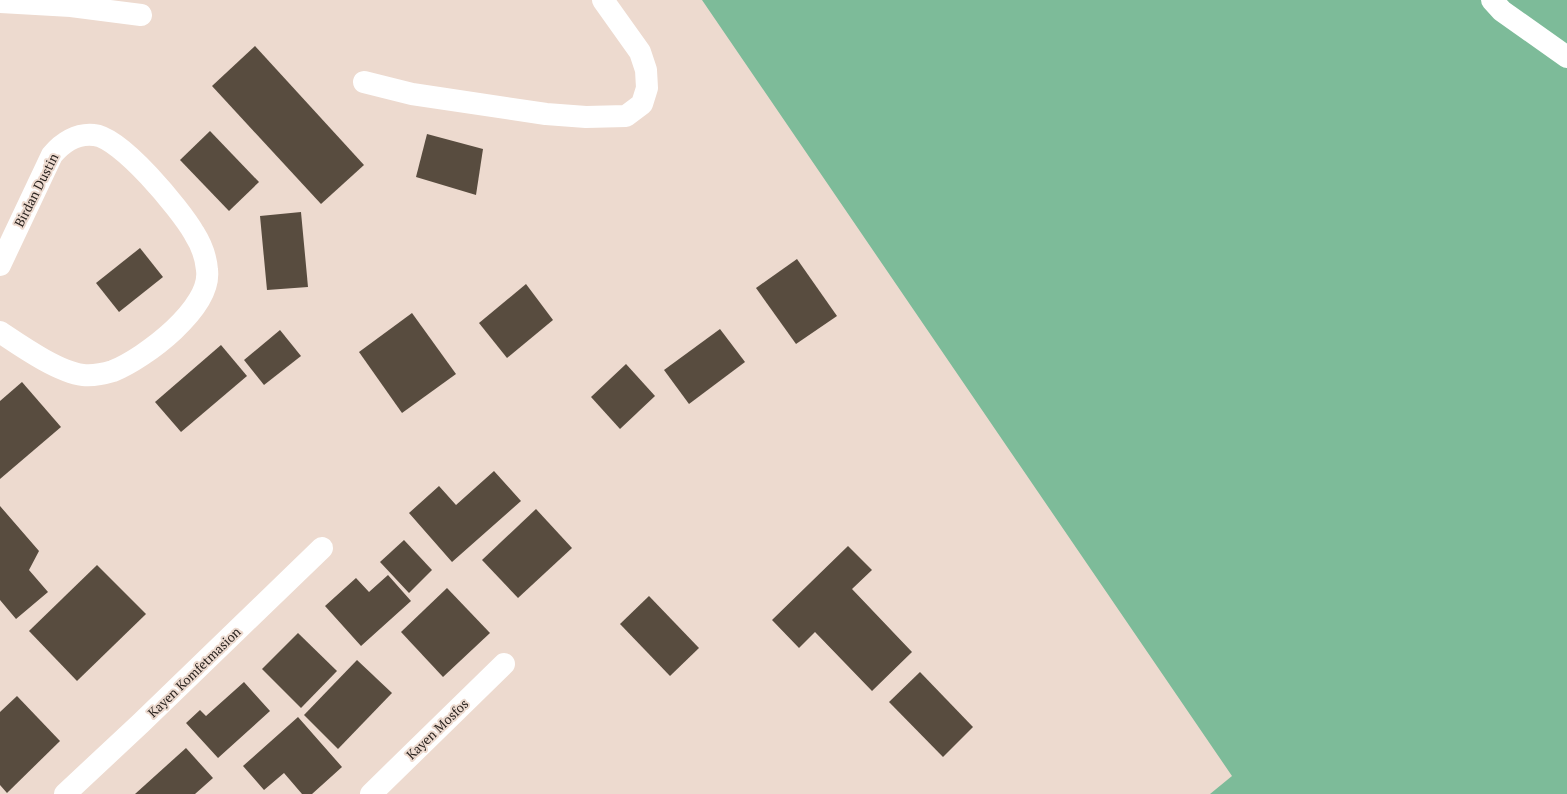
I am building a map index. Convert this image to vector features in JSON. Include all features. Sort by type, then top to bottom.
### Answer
[{"type":"street","points":[[364,82],[412,94],[546,114],[586,117],[626,116],[642,104],[647,88],[646,70],[640,52],[602,0]]},
{"type":"street","points":[[1492,0],[1502,11],[1567,57]]},
{"type":"street","points":[[0,2],[71,6],[141,15]]},
{"type":"street","name":"Birdan Dustin","points":[[0,265],[52,155],[68,140],[87,135],[94,135],[106,140],[124,152],[157,184],[178,210],[194,233],[205,257],[208,280],[200,300],[192,311],[167,336],[147,351],[122,366],[103,374],[84,375],[72,372],[40,358],[0,332]]},
{"type":"street","name":"Kayen Komfetmasion","points":[[65,794],[131,733],[322,548]]},
{"type":"street","name":"Kayen Mosfos","points":[[371,794],[504,664]]},
{"type":"green space","points":[[702,0],[1567,0],[1567,794],[1210,794],[1232,776]]},
{"type":"building","points":[[255,46],[364,165],[321,204],[212,86]]},
{"type":"building","points":[[210,131],[259,182],[229,211],[180,160]]},
{"type":"building","points":[[427,134],[483,149],[476,195],[416,177]]},
{"type":"building","points":[[301,212],[308,287],[267,290],[260,216]]},
{"type":"building","points":[[140,248],[163,277],[119,312],[96,283]]},
{"type":"building","points":[[797,259],[837,316],[796,344],[756,288]]},
{"type":"building","points":[[526,284],[553,320],[507,358],[479,323]]},
{"type":"building","points":[[412,313],[456,374],[402,413],[359,352]]},
{"type":"building","points":[[720,329],[745,362],[689,404],[664,370]]},
{"type":"building","points":[[280,330],[301,356],[264,385],[244,360]]},
{"type":"building","points":[[221,345],[247,376],[181,432],[155,402]]},
{"type":"building","points":[[626,364],[655,396],[620,429],[591,397]]},
{"type":"building","points":[[22,382],[61,427],[0,479],[0,401]]},
{"type":"building","points":[[494,471],[521,501],[452,562],[409,513],[439,486],[456,505]]},
{"type":"building","points":[[0,506],[39,551],[29,570],[48,592],[16,619],[0,600]]},
{"type":"building","points":[[536,509],[572,548],[518,598],[482,560]]},
{"type":"building","points":[[404,540],[432,570],[409,593],[380,562]]},
{"type":"building","points":[[848,546],[872,570],[852,589],[912,652],[872,691],[815,632],[799,648],[772,620]]},
{"type":"building","points":[[97,565],[146,614],[77,681],[29,631]]},
{"type":"building","points":[[388,575],[411,601],[361,646],[325,606],[356,578],[369,592]]},
{"type":"building","points":[[447,588],[490,633],[443,677],[401,632]]},
{"type":"building","points":[[649,596],[699,648],[670,676],[620,624]]},
{"type":"building","points":[[298,633],[337,671],[301,708],[262,669]]},
{"type":"building","points":[[357,660],[392,693],[338,749],[304,715]]},
{"type":"building","points":[[920,672],[973,727],[943,757],[889,702]]},
{"type":"building","points":[[244,682],[270,711],[218,758],[186,723],[200,710],[206,716]]},
{"type":"building","points":[[17,696],[60,741],[7,793],[0,785],[0,712]]},
{"type":"building","points":[[298,717],[342,767],[312,794],[302,794],[284,773],[264,790],[243,766]]},
{"type":"building","points":[[186,748],[213,778],[195,794],[135,794]]}]
